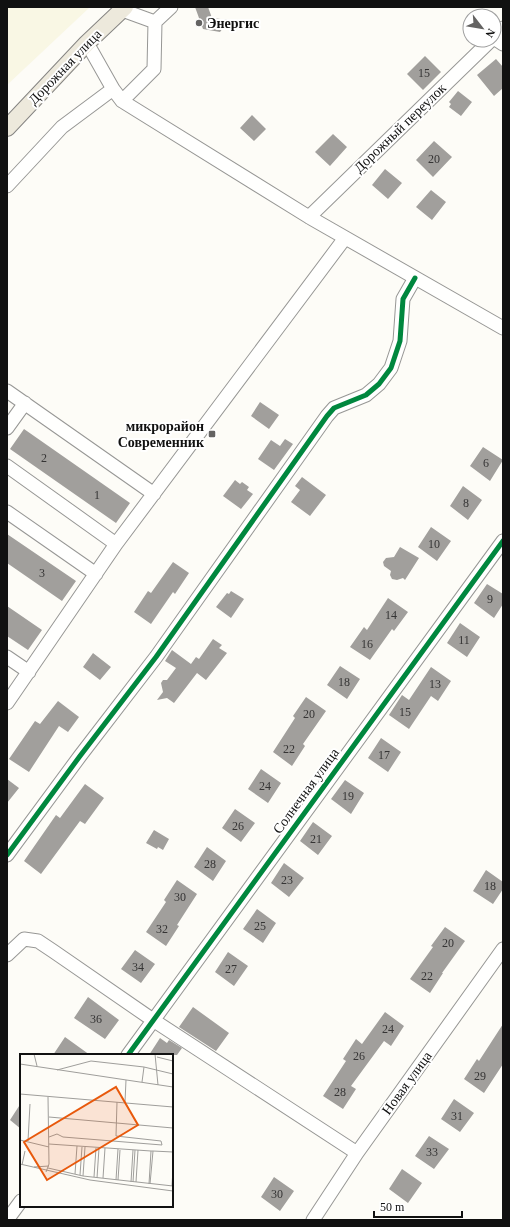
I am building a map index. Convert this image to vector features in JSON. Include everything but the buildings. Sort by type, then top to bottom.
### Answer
[{"type":"main road","name":"Дорожная улица","points":[[7,128],[87,43],[123,9]]},
{"type":"street","points":[[122,101],[154,69],[154,22],[170,7]]},
{"type":"street","points":[[123,9],[154,22]]},
{"type":"street","points":[[87,43],[113,89],[122,101],[309,217],[503,328]]},
{"type":"street","name":"Дорожный переулок","points":[[309,217],[484,48]]},
{"type":"street","points":[[7,186],[62,127],[113,89]]},
{"type":"street","points":[[7,702],[116,544],[345,238]]},
{"type":"street","points":[[7,855],[156,657],[327,416],[334,408],[366,395],[379,384],[391,368],[400,341],[403,299],[415,278]]},
{"type":"street","points":[[7,390],[154,494]]},
{"type":"street","points":[[7,428],[26,403]]},
{"type":"street","points":[[7,466],[116,544]]},
{"type":"street","points":[[7,512],[96,574]]},
{"type":"street","name":"Солнечная улица","points":[[129,1054],[503,541]]},
{"type":"street","points":[[7,657],[29,672]]},
{"type":"street","points":[[7,955],[24,939],[38,941],[153,1020],[357,1153]]},
{"type":"street","name":"Новая улица","points":[[313,1220],[357,1153],[503,949]]},
{"type":"street","points":[[7,1220],[20,1202]]},
{"type":"shaded area","points":[[7,7],[90,7],[7,85]]},
{"type":"cycle path","points":[[7,855],[156,657],[327,416],[334,408],[366,395],[379,384],[391,368],[400,341],[403,299],[415,278]]},
{"type":"cycle path","points":[[129,1054],[503,541]]},
{"type":"place","name":"Энергис","points":[[199,23]]},
{"type":"place","name":"микрорайон Современник","points":[[212,434]]}]
